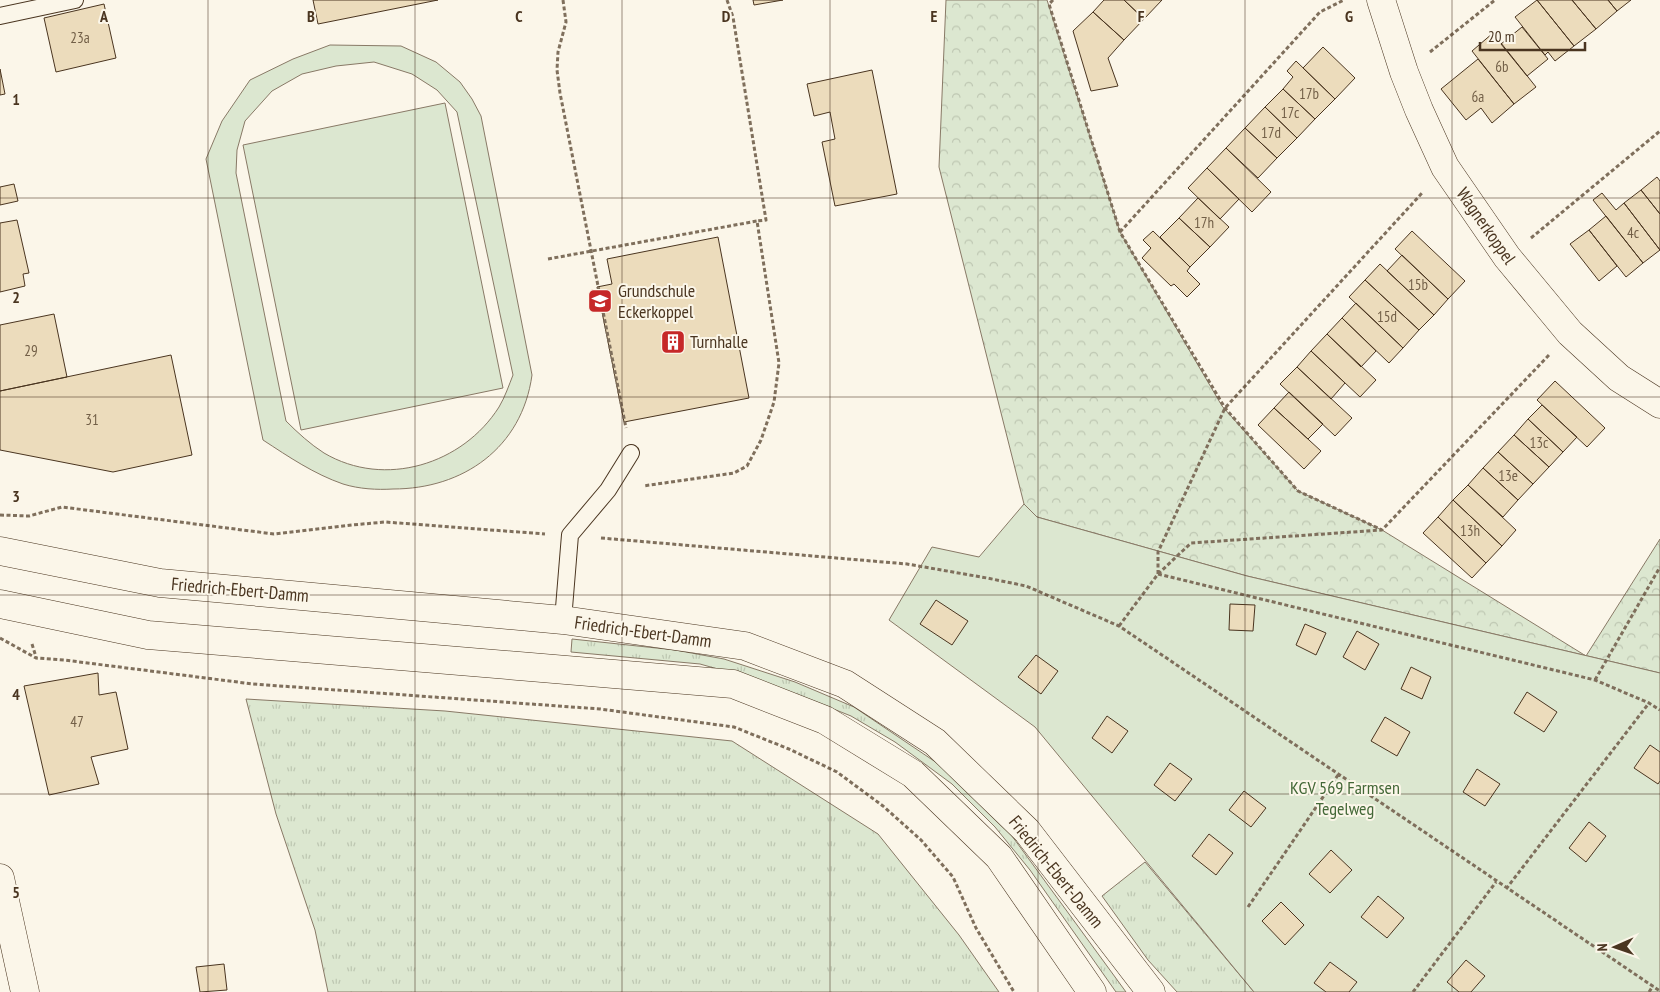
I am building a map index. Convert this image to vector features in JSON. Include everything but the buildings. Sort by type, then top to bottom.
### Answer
[{"type":"main road","name":"Wagnerkoppel","points":[[1381,0],[1404,72],[1419,110],[1446,167],[1508,257],[1570,333],[1619,378],[1660,404]]},
{"type":"main road","name":"Friedrich-Ebert-Damm","points":[[0,551],[160,583],[563,620],[745,646],[844,684],[935,742],[1027,831],[1151,992]]},
{"type":"main road","name":"Friedrich-Ebert-Damm","points":[[0,604],[148,635],[733,684],[825,720],[914,774],[999,857],[1092,992]]},
{"type":"main road","points":[[0,878],[25,992]]},
{"type":"lane","points":[[0,16],[75,0]]},
{"type":"lane","points":[[563,620],[570,535],[608,490],[632,453]]},
{"type":"path","points":[[563,0],[566,22],[558,52],[557,70],[632,453]]},
{"type":"path","points":[[548,259],[766,220],[733,17],[728,0]]},
{"type":"path","points":[[1053,0],[1049,4],[1120,232],[1225,408],[1298,491],[1382,530]]},
{"type":"path","points":[[1120,232],[1320,12],[1344,0]]},
{"type":"path","points":[[1404,72],[1495,0]]},
{"type":"path","points":[[1508,257],[1660,131]]},
{"type":"path","points":[[1158,574],[1158,552],[1225,408],[1446,167]]},
{"type":"path","points":[[608,490],[734,473],[747,466],[761,440],[774,402],[779,362],[757,221]]},
{"type":"path","points":[[1118,626],[1158,574],[1191,544],[1382,530],[1570,333]]},
{"type":"path","points":[[0,515],[29,516],[62,507],[274,534],[385,522],[570,535],[907,564],[1026,586],[1118,626],[1660,991]]},
{"type":"path","points":[[1595,680],[1660,567]]},
{"type":"path","points":[[1158,574],[1595,680],[1660,710]]},
{"type":"path","points":[[0,638],[36,658],[253,684],[600,709],[734,727],[788,749],[836,772],[883,806],[921,840],[953,877],[976,928],[1014,992]]},
{"type":"path","points":[[1506,889],[1649,704]]},
{"type":"path","points":[[1248,907],[1338,775]]},
{"type":"path","points":[[1413,992],[1496,882]]},
{"type":"path","points":[[1649,992],[1653,986]]},
{"type":"green space","points":[[946,0],[1047,0],[1120,232],[1222,406],[1298,491],[1382,530],[1585,655],[1247,576],[1037,517],[1024,504],[939,167]]},
{"type":"green space","points":[[330,45],[401,46],[436,62],[460,82],[481,116],[532,375],[526,401],[516,424],[502,443],[485,459],[465,472],[443,481],[419,487],[387,489],[349,486],[312,470],[263,440],[206,159],[222,121],[250,80],[293,59]],"holes":[[[374,62],[412,74],[437,90],[457,112],[513,375],[499,407],[484,427],[465,443],[444,456],[421,465],[397,469],[372,469],[348,464],[324,453],[286,421],[236,173],[237,150],[245,121],[272,91],[302,74],[336,66]]]},
{"type":"green space","points":[[445,103],[503,388],[301,430],[243,145]]},
{"type":"green space","name":"KGV 569 Farmsen Tegelweg","points":[[1024,504],[1037,517],[1247,576],[1660,673],[1660,992],[1254,992],[1035,727],[889,620],[932,547],[979,557]]},
{"type":"green space","points":[[1660,539],[1660,673],[1586,656]]},
{"type":"green space","points":[[572,639],[675,650],[724,659],[795,682],[854,707],[940,765],[1012,836],[1126,992],[1116,992],[1030,870],[995,827],[952,784],[895,742],[851,716],[753,679],[700,664],[571,652]]},
{"type":"green space","points":[[246,699],[445,711],[732,741],[878,834],[959,935],[999,992],[328,992],[315,930],[276,814]]},
{"type":"green space","points":[[1145,862],[1254,992],[1177,992],[1148,960],[1102,896]]},
{"type":"place","name":"Grundschule Eckerkoppel","points":[[600,301]]},
{"type":"place","name":"Turnhalle","points":[[673,342]]}]
